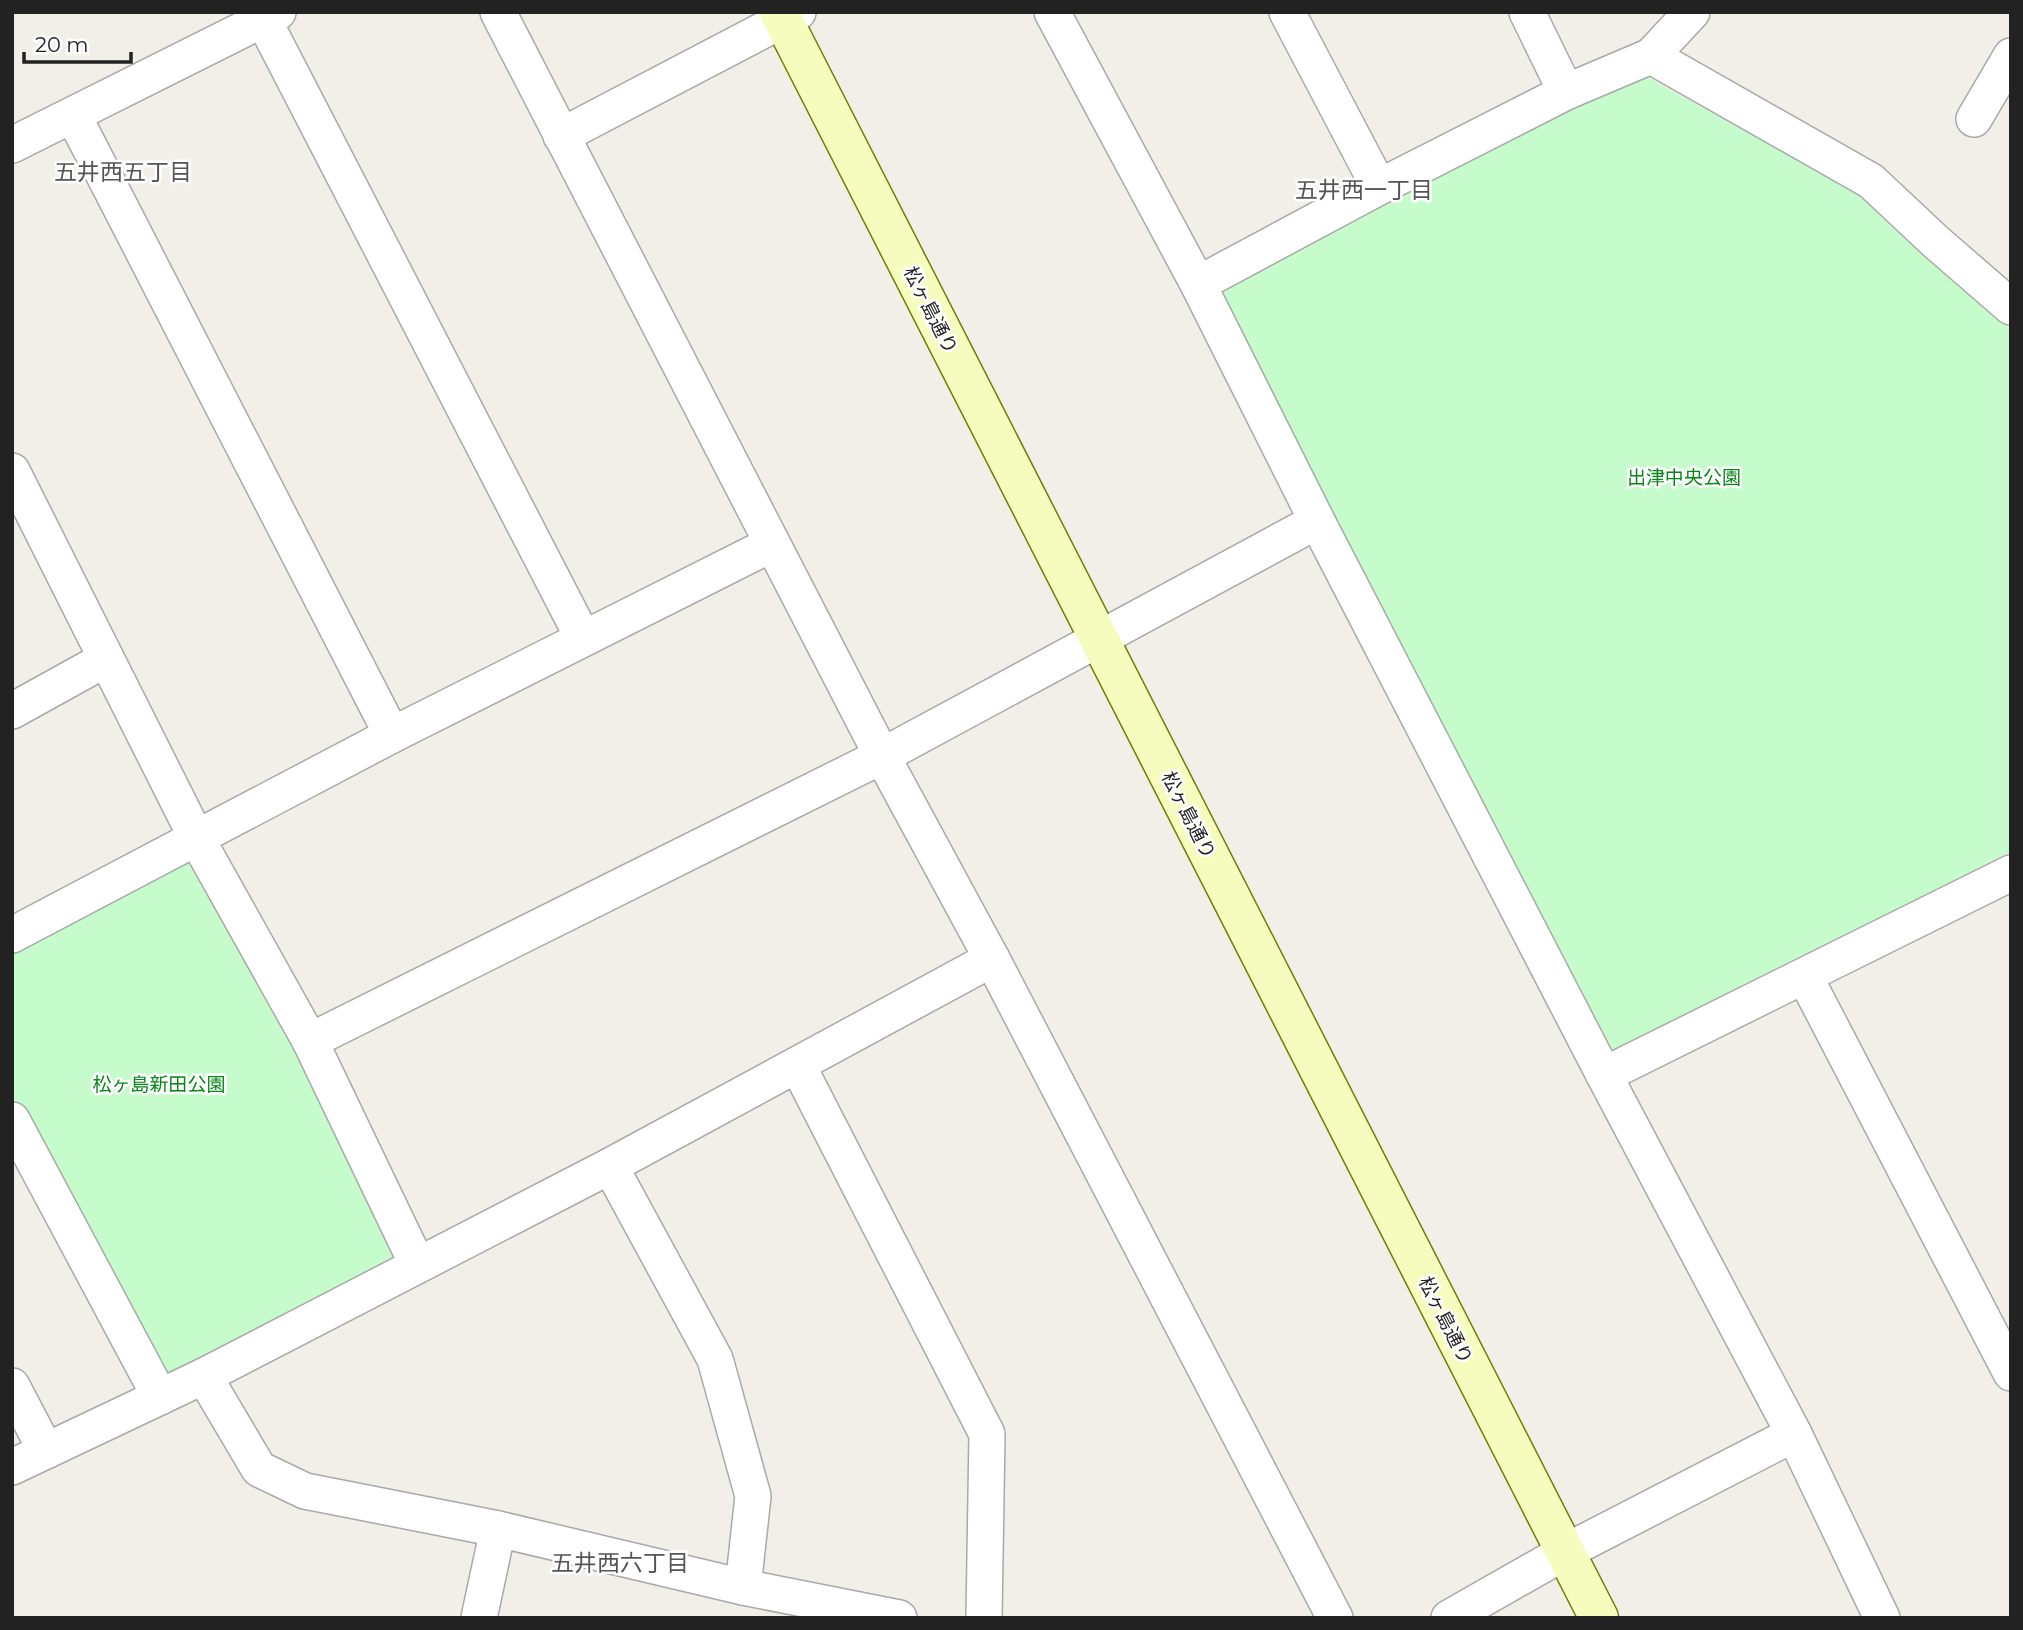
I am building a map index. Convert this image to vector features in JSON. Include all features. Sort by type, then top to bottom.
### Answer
[{"type":"street","points":[[498,12],[882,756],[992,960],[1335,1618]]},
{"type":"street","points":[[1052,12],[1198,284],[1317,521],[1604,1075],[1794,1434],[1882,1618]]},
{"type":"street","points":[[1287,12],[1379,187]]},
{"type":"street","points":[[1527,12],[1566,92]]},
{"type":"street","points":[[1198,284],[1379,187],[1566,92],[1651,55],[1692,12]]},
{"type":"street","points":[[561,136],[787,15]]},
{"type":"street","name":"松ヶ島通り","points":[[787,15],[1099,638],[1599,1618]]},
{"type":"street","points":[[12,145],[271,16],[583,638]]},
{"type":"street","points":[[1651,55],[1871,181],[2011,307]]},
{"type":"street","points":[[1974,119],[2011,56]]},
{"type":"street","points":[[73,115],[392,735]]},
{"type":"street","points":[[12,471],[197,839],[310,1041],[417,1264]]},
{"type":"street","points":[[310,1041],[882,756],[1317,521]]},
{"type":"street","points":[[12,935],[392,735],[772,544]]},
{"type":"street","points":[[12,711],[106,659]]},
{"type":"street","points":[[1604,1075],[2011,873]]},
{"type":"street","points":[[12,1467],[204,1376],[610,1166],[992,960]]},
{"type":"street","points":[[1805,977],[2011,1373]]},
{"type":"street","points":[[799,1066],[987,1434],[984,1618]]},
{"type":"street","points":[[12,1120],[160,1397]]},
{"type":"street","points":[[610,1166],[715,1359],[753,1496],[743,1587]]},
{"type":"street","points":[[204,1376],[259,1469],[305,1492],[498,1529],[743,1587],[900,1618]]},
{"type":"street","points":[[12,1386],[46,1451]]},
{"type":"street","points":[[1449,1618],[1564,1552],[1794,1434]]},
{"type":"street","points":[[479,1618],[498,1529]]},
{"type":"green space","name":"出津中央公園","points":[[1643,75],[1854,190],[2011,330],[2011,851],[1627,1051],[1612,1049],[1223,303],[1224,282]]},
{"type":"green space","name":"松ヶ島新田公園","points":[[197,839],[417,1264],[160,1397],[12,1120],[12,935]]},
{"type":"district","name":"五井西五丁目","points":[[123,172]]},
{"type":"district","name":"五井西一丁目","points":[[1364,190]]},
{"type":"district","name":"五井西六丁目","points":[[620,1563]]}]
